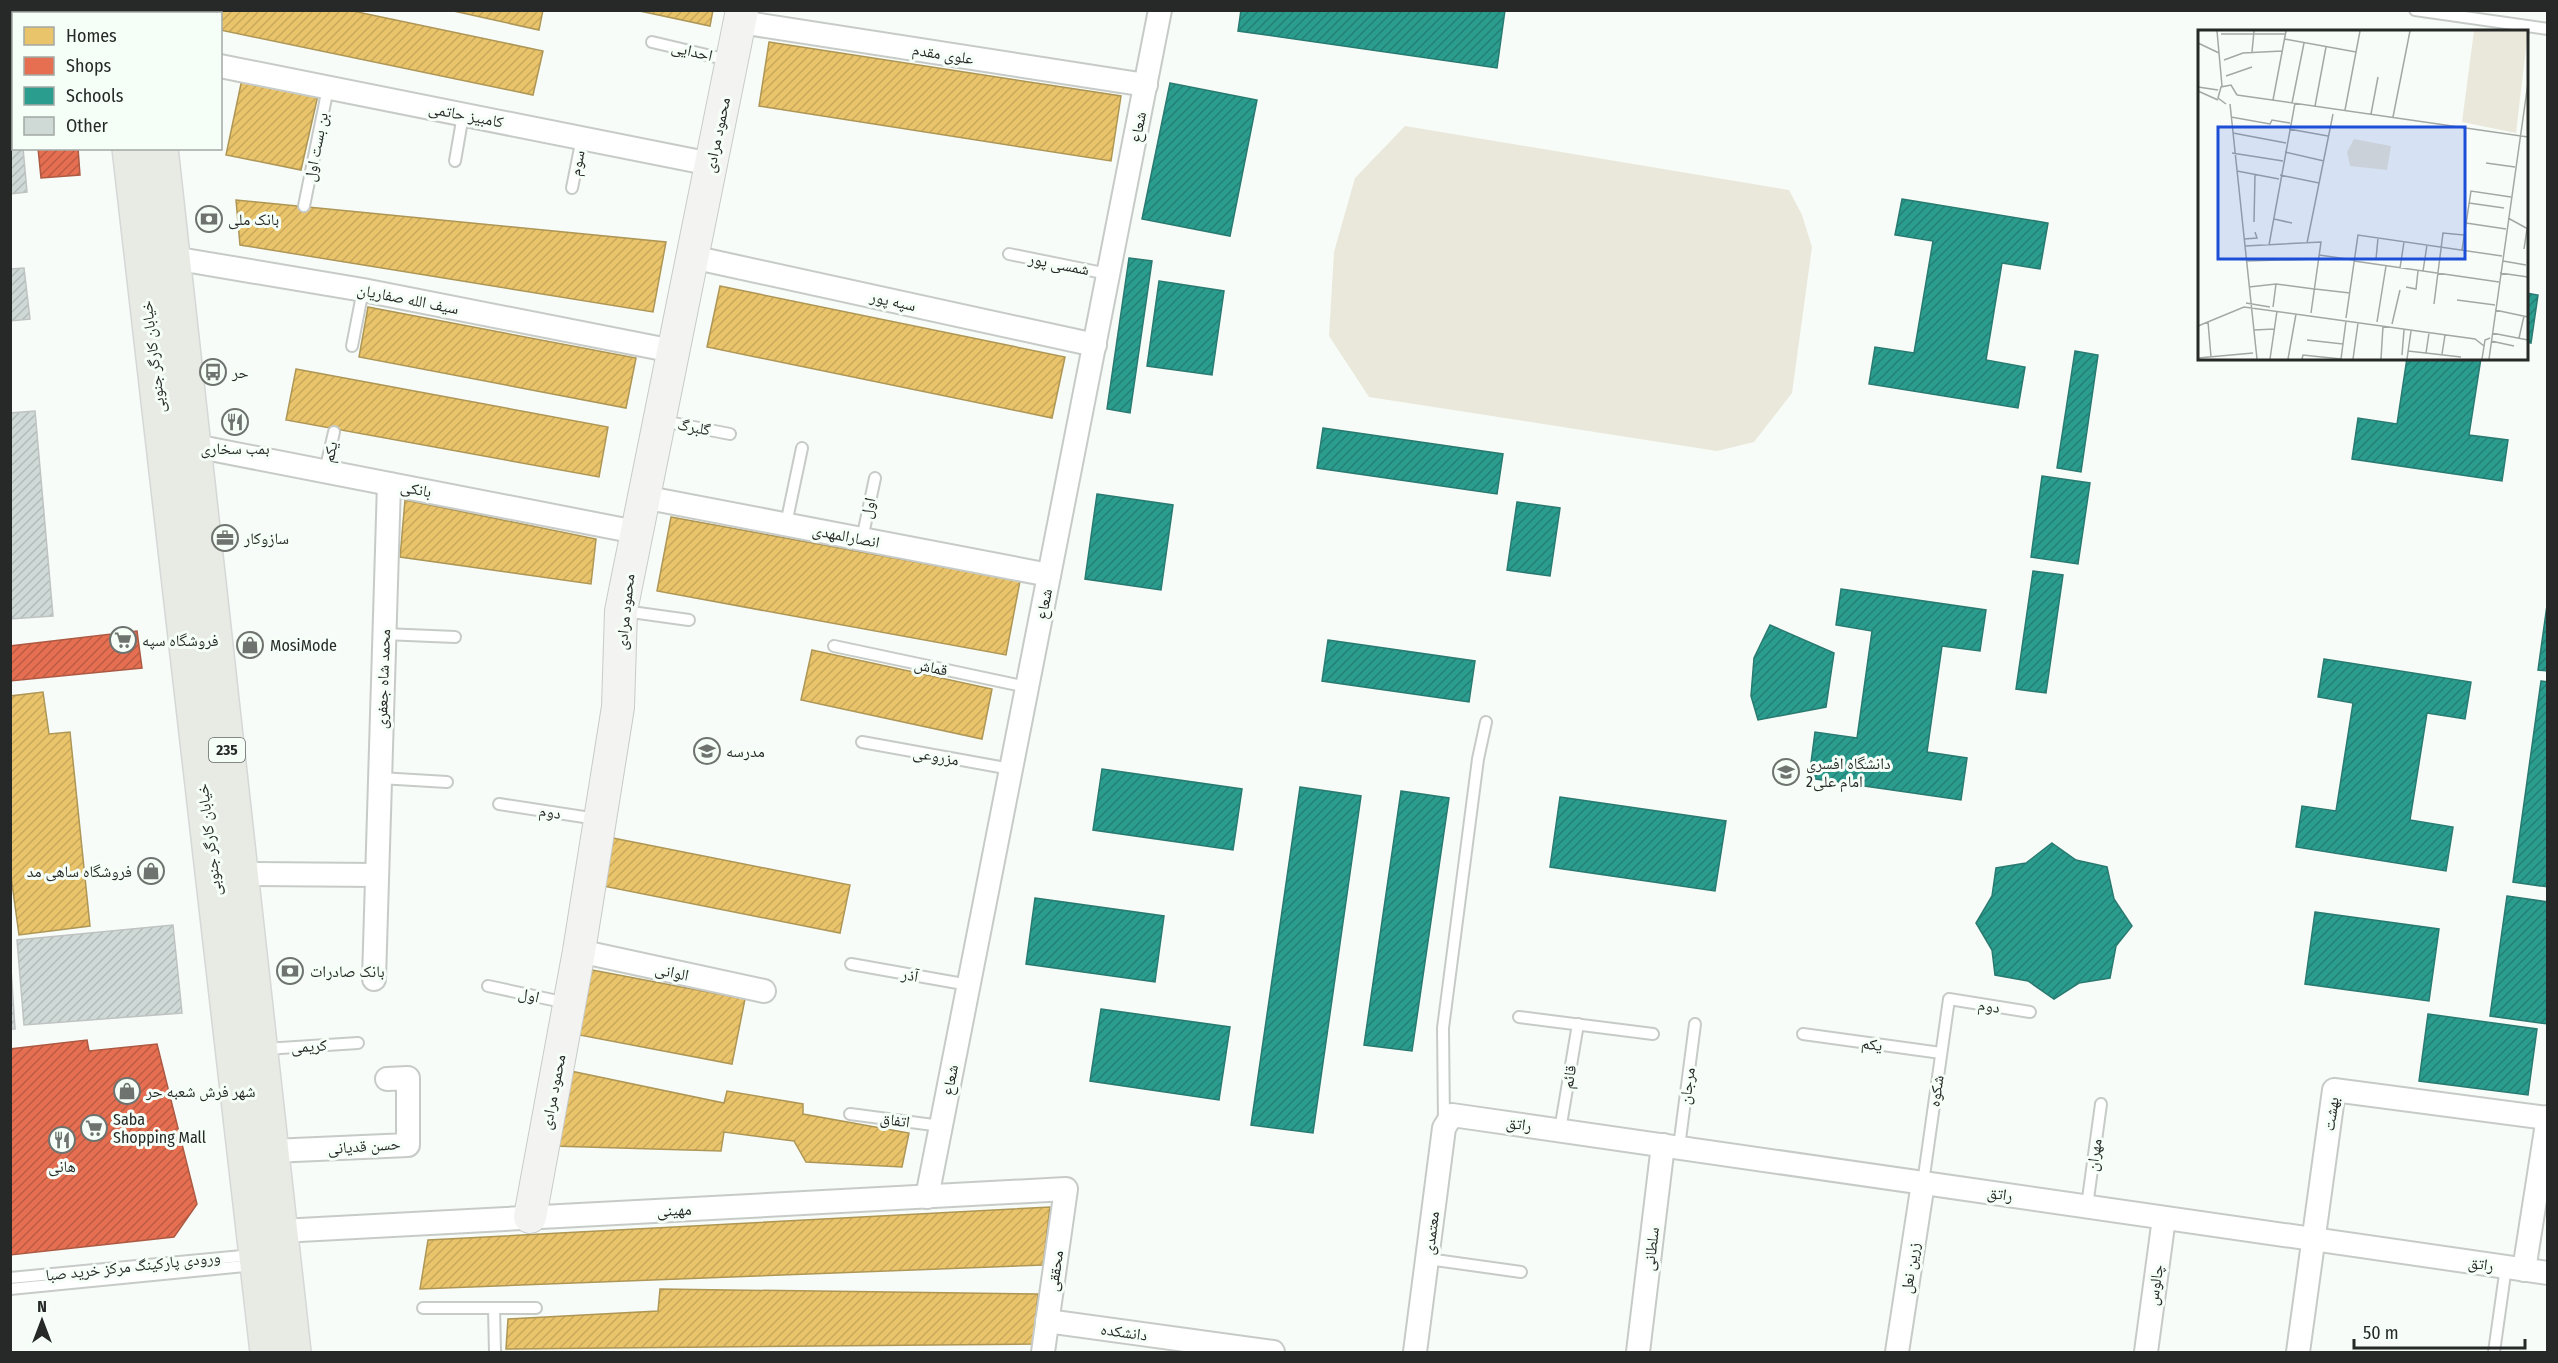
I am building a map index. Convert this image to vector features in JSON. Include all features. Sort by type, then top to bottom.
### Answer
[{"type":"main road","name":"خیابان کارگر جنوبی","points":[[130,150],[158,259],[195,446],[259,1050],[294,1353]]},
{"type":"main road","name":"خیابان کارگر جنوبی","points":[[161,150],[158,259],[267,1353]]},
{"type":"street","name":"شعاع","points":[[927,1197],[1160,10]]},
{"type":"street","name":"علوی مقدم","points":[[741,16],[1146,85]]},
{"type":"street","name":"محمود مرادی","points":[[530,1217],[570,1004],[618,707],[621,611],[741,16]]},
{"type":"street","name":"کامبیز حاتمی","points":[[222,66],[711,164]]},
{"type":"street","name":"سپه پور","points":[[692,257],[1095,345]]},
{"type":"street","name":"سیف الله صفاریان","points":[[158,259],[363,290],[673,351]]},
{"type":"street","name":"بانکی","points":[[195,446],[636,532]]},
{"type":"street","name":"محمد شاه جعفری","points":[[374,979],[389,484]]},
{"type":"street","name":"انصارالمهدی","points":[[643,497],[1049,574]]},
{"type":"street","points":[[241,874],[377,875]]},
{"type":"street","name":"الوانی","points":[[579,951],[764,991]]},
{"type":"street","name":"حسن قدیانی","points":[[272,1151],[408,1145],[408,1078],[387,1079]]},
{"type":"street","name":"بهشت","points":[[2298,1353],[2334,1090],[2547,1118]]},
{"type":"street","points":[[2515,1268],[2547,1118]]},
{"type":"street","name":"راتق","points":[[1448,1121],[1560,1130],[2547,1273]]},
{"type":"street","name":"معتمدی","points":[[1415,1353],[1448,1121]]},
{"type":"street","name":"سلطانی","points":[[1638,1353],[1671,1146]]},
{"type":"street","name":"زرین نعل","points":[[1898,1353],[1923,1183]]},
{"type":"street","name":"مهینی","points":[[281,1231],[1066,1189]]},
{"type":"street","name":"محققی","points":[[1043,1353],[1066,1189]]},
{"type":"street","name":"چالوس","points":[[2146,1353],[2164,1218]]},
{"type":"street","name":"دانشکده","points":[[1047,1321],[1273,1353]]},
{"type":"lane","points":[[2415,10],[2547,29]]},
{"type":"lane","name":"احدایی","points":[[652,42],[732,61]]},
{"type":"lane","name":"بن بست اول","points":[[304,206],[328,88]]},
{"type":"lane","points":[[455,161],[463,115]]},
{"type":"lane","name":"سوم","points":[[572,188],[582,138]]},
{"type":"lane","name":"شمسی پور","points":[[1009,254],[1108,274]]},
{"type":"lane","points":[[352,346],[363,290]]},
{"type":"lane","name":"گلبرگ","points":[[658,420],[730,434]]},
{"type":"lane","name":"یکم","points":[[325,471],[334,432]]},
{"type":"lane","points":[[786,524],[802,448]]},
{"type":"lane","name":"اول","points":[[862,538],[875,478]]},
{"type":"lane","points":[[621,611],[689,620]]},
{"type":"lane","points":[[384,634],[455,637]]},
{"type":"lane","name":"قماش","points":[[834,646],[1027,687]]},
{"type":"lane","points":[[1448,1121],[1443,1028],[1478,759],[1486,722]]},
{"type":"lane","name":"مزروعی","points":[[862,742],[1011,769]]},
{"type":"lane","points":[[380,778],[447,782]]},
{"type":"lane","name":"دوم","points":[[500,804],[600,820]]},
{"type":"lane","name":"آذر","points":[[851,964],[969,986]]},
{"type":"lane","name":"اول","points":[[488,986],[570,1004]]},
{"type":"lane","name":"دوم","points":[[1949,999],[2030,1012]]},
{"type":"lane","name":"شکوه","points":[[1923,1183],[1949,999]]},
{"type":"lane","points":[[1519,1017],[1653,1034]]},
{"type":"lane","name":"قائم","points":[[1560,1130],[1578,1024]]},
{"type":"lane","name":"مرجان","points":[[1671,1146],[1695,1024]]},
{"type":"lane","name":"یکم","points":[[1803,1034],[1941,1053]]},
{"type":"lane","name":"کریمی","points":[[259,1050],[358,1043]]},
{"type":"lane","name":"مهران","points":[[2087,1206],[2101,1104]]},
{"type":"lane","name":"اتفاق","points":[[850,1114],[941,1126]]},
{"type":"lane","points":[[10,1289],[256,1259]]},
{"type":"lane","name":"ورودی پارکینگ مرکز خرید صبا","points":[[10,1278],[256,1259]]},
{"type":"lane","points":[[1428,1259],[1521,1272]]},
{"type":"lane","points":[[2494,1353],[2515,1268]]},
{"type":"lane","points":[[423,1308],[536,1308]]},
{"type":"lane","points":[[494,1308],[495,1353]]},
{"type":"shaded area","points":[[1405,126],[1789,190],[1802,215],[1812,247],[1792,393],[1754,442],[1717,451],[1369,397],[1329,336],[1334,252],[1355,178]]},
{"type":"building: Homes","points":[[209,10],[348,10],[543,51],[533,95],[222,30],[222,12],[208,12]]},
{"type":"building: Homes","points":[[449,10],[543,10],[539,30]]},
{"type":"building: Homes","points":[[635,10],[713,10],[710,26]]},
{"type":"building: Homes","points":[[769,42],[1121,96],[1111,161],[759,106]]},
{"type":"building: Homes","points":[[242,79],[318,95],[301,170],[226,155]]},
{"type":"building: Homes","points":[[236,200],[666,242],[653,312],[240,245]]},
{"type":"building: Homes","points":[[720,286],[1065,357],[1052,418],[707,347]]},
{"type":"building: Homes","points":[[368,307],[636,358],[626,408],[359,357]]},
{"type":"building: Homes","points":[[296,369],[608,427],[599,477],[286,420]]},
{"type":"building: Homes","points":[[405,500],[596,539],[591,584],[400,557]]},
{"type":"building: Homes","points":[[671,517],[1020,581],[1006,655],[657,591]]},
{"type":"building: Homes","points":[[812,650],[992,689],[982,739],[801,700]]},
{"type":"building: Homes","points":[[43,692],[49,734],[70,732],[90,926],[19,935],[10,869],[10,696]]},
{"type":"building: Homes","points":[[613,838],[850,885],[840,933],[603,886]]},
{"type":"building: Homes","points":[[587,969],[745,999],[732,1064],[574,1034]]},
{"type":"building: Homes","points":[[566,1070],[724,1103],[727,1091],[803,1104],[803,1114],[909,1133],[902,1167],[806,1162],[794,1141],[724,1132],[721,1151],[552,1146]]},
{"type":"building: Homes","points":[[1050,1207],[1043,1265],[420,1289],[428,1240]]},
{"type":"building: Homes","points":[[660,1289],[1038,1294],[1033,1344],[506,1349],[508,1319],[658,1311]]},
{"type":"building: Shops","points":[[38,150],[78,150],[80,175],[41,178]]},
{"type":"building: Shops","points":[[137,631],[142,668],[10,681],[10,646]]},
{"type":"building: Shops","name":"Saba Shopping Mall","points":[[87,1040],[89,1051],[157,1044],[197,1204],[174,1237],[10,1255],[10,1049]]},
{"type":"building: Schools","points":[[1241,10],[1505,10],[1497,68],[1238,31]]},
{"type":"building: Schools","points":[[1170,83],[1257,100],[1230,236],[1142,219]]},
{"type":"building: Schools","points":[[1902,199],[2048,223],[2040,269],[2002,263],[1986,360],[2025,367],[2018,408],[1869,384],[1875,347],[1914,353],[1933,241],[1895,235]]},
{"type":"building: Schools","points":[[1129,258],[1152,261],[1130,413],[1107,409]]},
{"type":"building: Schools","points":[[1159,281],[1224,291],[1212,375],[1147,366]]},
{"type":"building: Schools","points":[[2528,293],[2538,295],[2531,343],[2528,342]]},
{"type":"building: Schools","points":[[2075,351],[2098,355],[2081,472],[2057,468]]},
{"type":"building: Schools","points":[[2407,360],[2481,360],[2469,435],[2508,440],[2502,481],[2352,459],[2358,418],[2397,424]]},
{"type":"building: Schools","points":[[1323,428],[1503,454],[1497,494],[1317,468]]},
{"type":"building: Schools","points":[[2042,476],[2090,483],[2078,564],[2031,557]]},
{"type":"building: Schools","points":[[1097,494],[1173,505],[1161,590],[1085,579]]},
{"type":"building: Schools","points":[[1517,502],[1560,508],[1550,576],[1507,570]]},
{"type":"building: Schools","points":[[2033,571],[2063,575],[2046,693],[2016,689]]},
{"type":"building: Schools","points":[[1841,589],[1986,610],[1980,651],[1942,646],[1927,752],[1967,758],[1961,800],[1809,778],[1815,732],[1857,738],[1872,631],[1836,625]]},
{"type":"building: Schools","points":[[2548,598],[2548,671],[2538,670]]},
{"type":"building: Schools","points":[[1770,625],[1834,653],[1826,707],[1758,720],[1751,696],[1754,658]]},
{"type":"building: Schools","points":[[1328,640],[1475,661],[1469,702],[1322,681]]},
{"type":"building: Schools","points":[[2324,659],[2471,682],[2465,719],[2427,713],[2410,820],[2453,827],[2446,871],[2296,847],[2302,806],[2336,811],[2353,703],[2318,697]]},
{"type":"building: Schools","points":[[2541,681],[2548,682],[2548,887],[2513,882]]},
{"type":"building: Schools","points":[[1102,769],[1242,789],[1233,850],[1093,830]]},
{"type":"building: Schools","points":[[1300,787],[1361,796],[1313,1133],[1251,1125]]},
{"type":"building: Schools","points":[[1401,791],[1449,798],[1412,1051],[1364,1045]]},
{"type":"building: Schools","points":[[1560,797],[1726,821],[1715,891],[1550,867]]},
{"type":"building: Schools","points":[[2052,843],[2076,860],[2107,867],[2114,899],[2132,926],[2116,946],[2110,978],[2079,983],[2054,999],[2028,981],[1995,975],[1992,950],[1976,923],[1992,896],[1996,868],[2026,863]]},
{"type":"building: Schools","points":[[2507,896],[2548,902],[2548,1024],[2490,1016]]},
{"type":"building: Schools","points":[[1035,898],[1164,916],[1155,982],[1026,964]]},
{"type":"building: Schools","points":[[2315,912],[2439,929],[2429,1001],[2305,984]]},
{"type":"building: Schools","points":[[1101,1009],[1230,1027],[1219,1100],[1090,1081]]},
{"type":"building: Schools","points":[[2428,1014],[2537,1029],[2528,1095],[2419,1081]]},
{"type":"building: Other","points":[[10,144],[12,144],[12,150],[23,150],[27,192],[10,194]]},
{"type":"building: Other","points":[[24,268],[30,319],[10,321],[10,269]]},
{"type":"building: Other","points":[[35,411],[53,616],[10,619],[10,413]]},
{"type":"building: Other","points":[[173,925],[182,1013],[24,1025],[17,940]]},
{"type":"building: Other","points":[[10,953],[15,1029],[10,1029]]},
{"type":"place","name":"بانک ملی","points":[[209,219]]},
{"type":"place","name":"حر","points":[[213,372]]},
{"type":"place","name":"بمب سخاری","points":[[235,422]]},
{"type":"place","name":"سازوکار","points":[[225,538]]},
{"type":"place","name":"فروشگاه سپه","points":[[123,640]]},
{"type":"place","name":"MosiMode","points":[[250,645]]},
{"type":"place","name":"مدرسه","points":[[707,751]]},
{"type":"place","name":"دانشگاه افسری امام علی2","points":[[1786,772]]},
{"type":"place","name":"فروشگاه ساهی مد","points":[[151,871]]},
{"type":"place","name":"بانک صادرات","points":[[290,971]]},
{"type":"place","name":"شهر فرش شعبه حر","points":[[127,1091]]},
{"type":"place","name":"Saba Shopping Mall","points":[[94,1128]]},
{"type":"place","name":"هانی","points":[[62,1140]]}]
